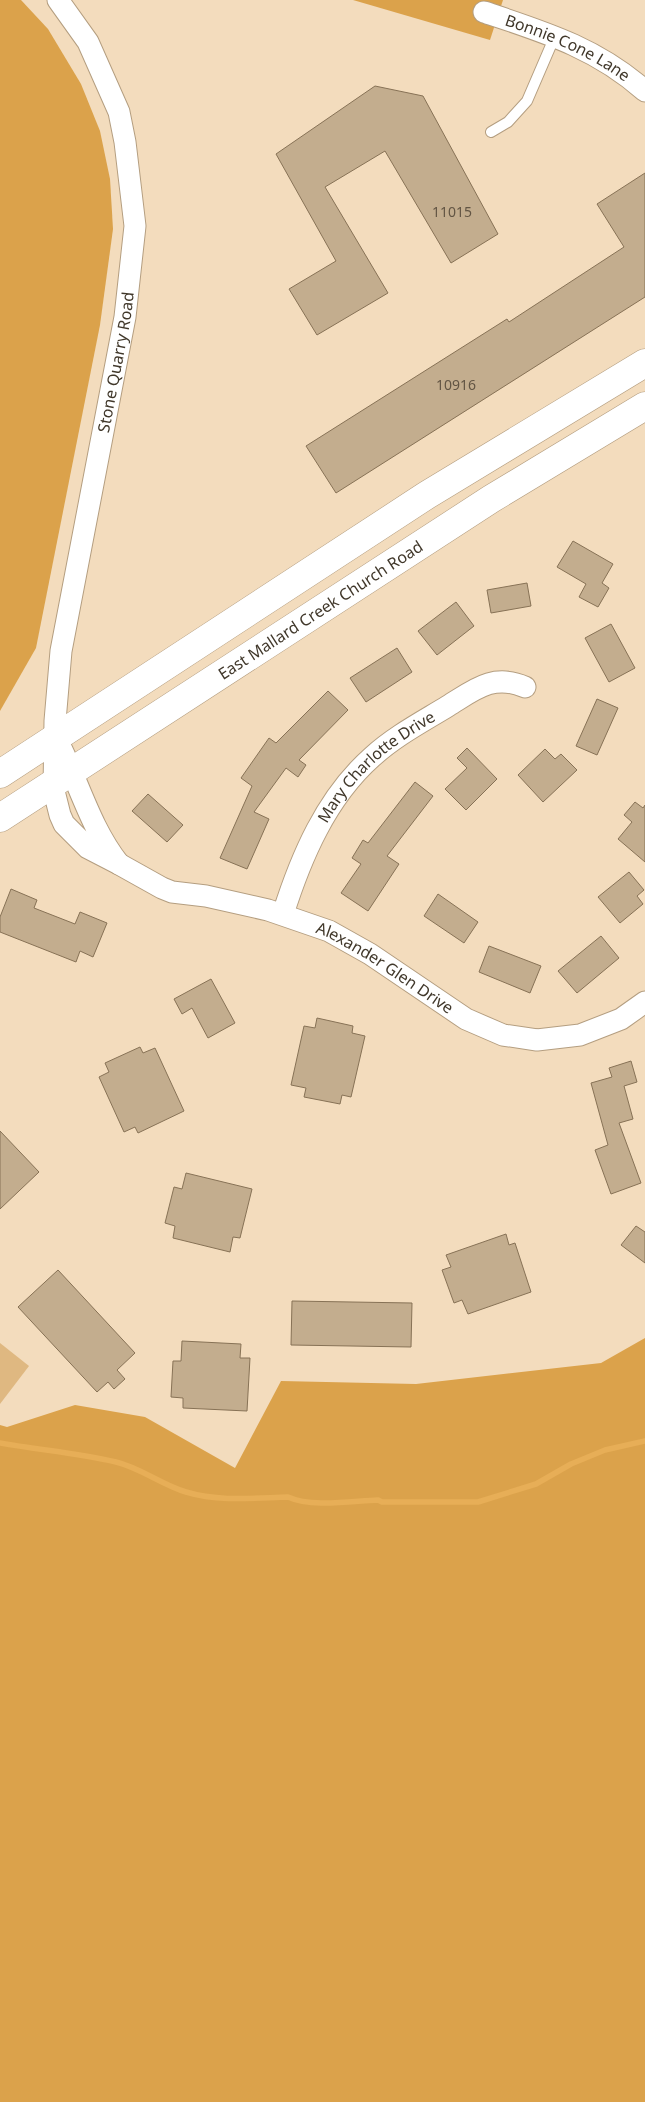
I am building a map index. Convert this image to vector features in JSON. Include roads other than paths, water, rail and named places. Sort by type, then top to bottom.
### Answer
[{"type":"main road","points":[[0,774],[427,495],[645,363]]},
{"type":"main road","name":"East Mallard Creek Church Road","points":[[0,818],[491,499],[645,406]]},
{"type":"street","name":"Stone Quarry Road","points":[[56,738],[56,692],[61,651],[125,317],[136,226],[125,142],[119,112],[88,42],[58,0]]},
{"type":"street","name":"Bonnie Cone Lane","points":[[484,12],[555,36],[604,60],[645,91]]},
{"type":"street","name":"Mary Charlotte Drive","points":[[283,914],[296,873],[314,834],[337,798],[372,757],[401,734],[479,687],[502,681],[525,687]]},
{"type":"street","name":"Alexander Glen Drive","points":[[56,738],[63,777],[119,864]]},
{"type":"street","name":"Alexander Glen Drive","points":[[63,777],[56,803],[64,824],[88,848],[172,892],[206,896],[283,914],[309,923],[370,954],[466,1019],[503,1035],[537,1040],[580,1035],[608,1026],[643,1007]]},
{"type":"lane","points":[[491,132],[508,122],[527,102],[555,36]]},
{"type":"waterway","points":[[0,1443],[116,1462],[134,1468],[177,1489],[198,1495],[237,1499],[288,1497],[320,1503],[378,1500],[382,1502],[478,1502],[536,1484],[571,1464],[605,1450],[645,1441]]}]
